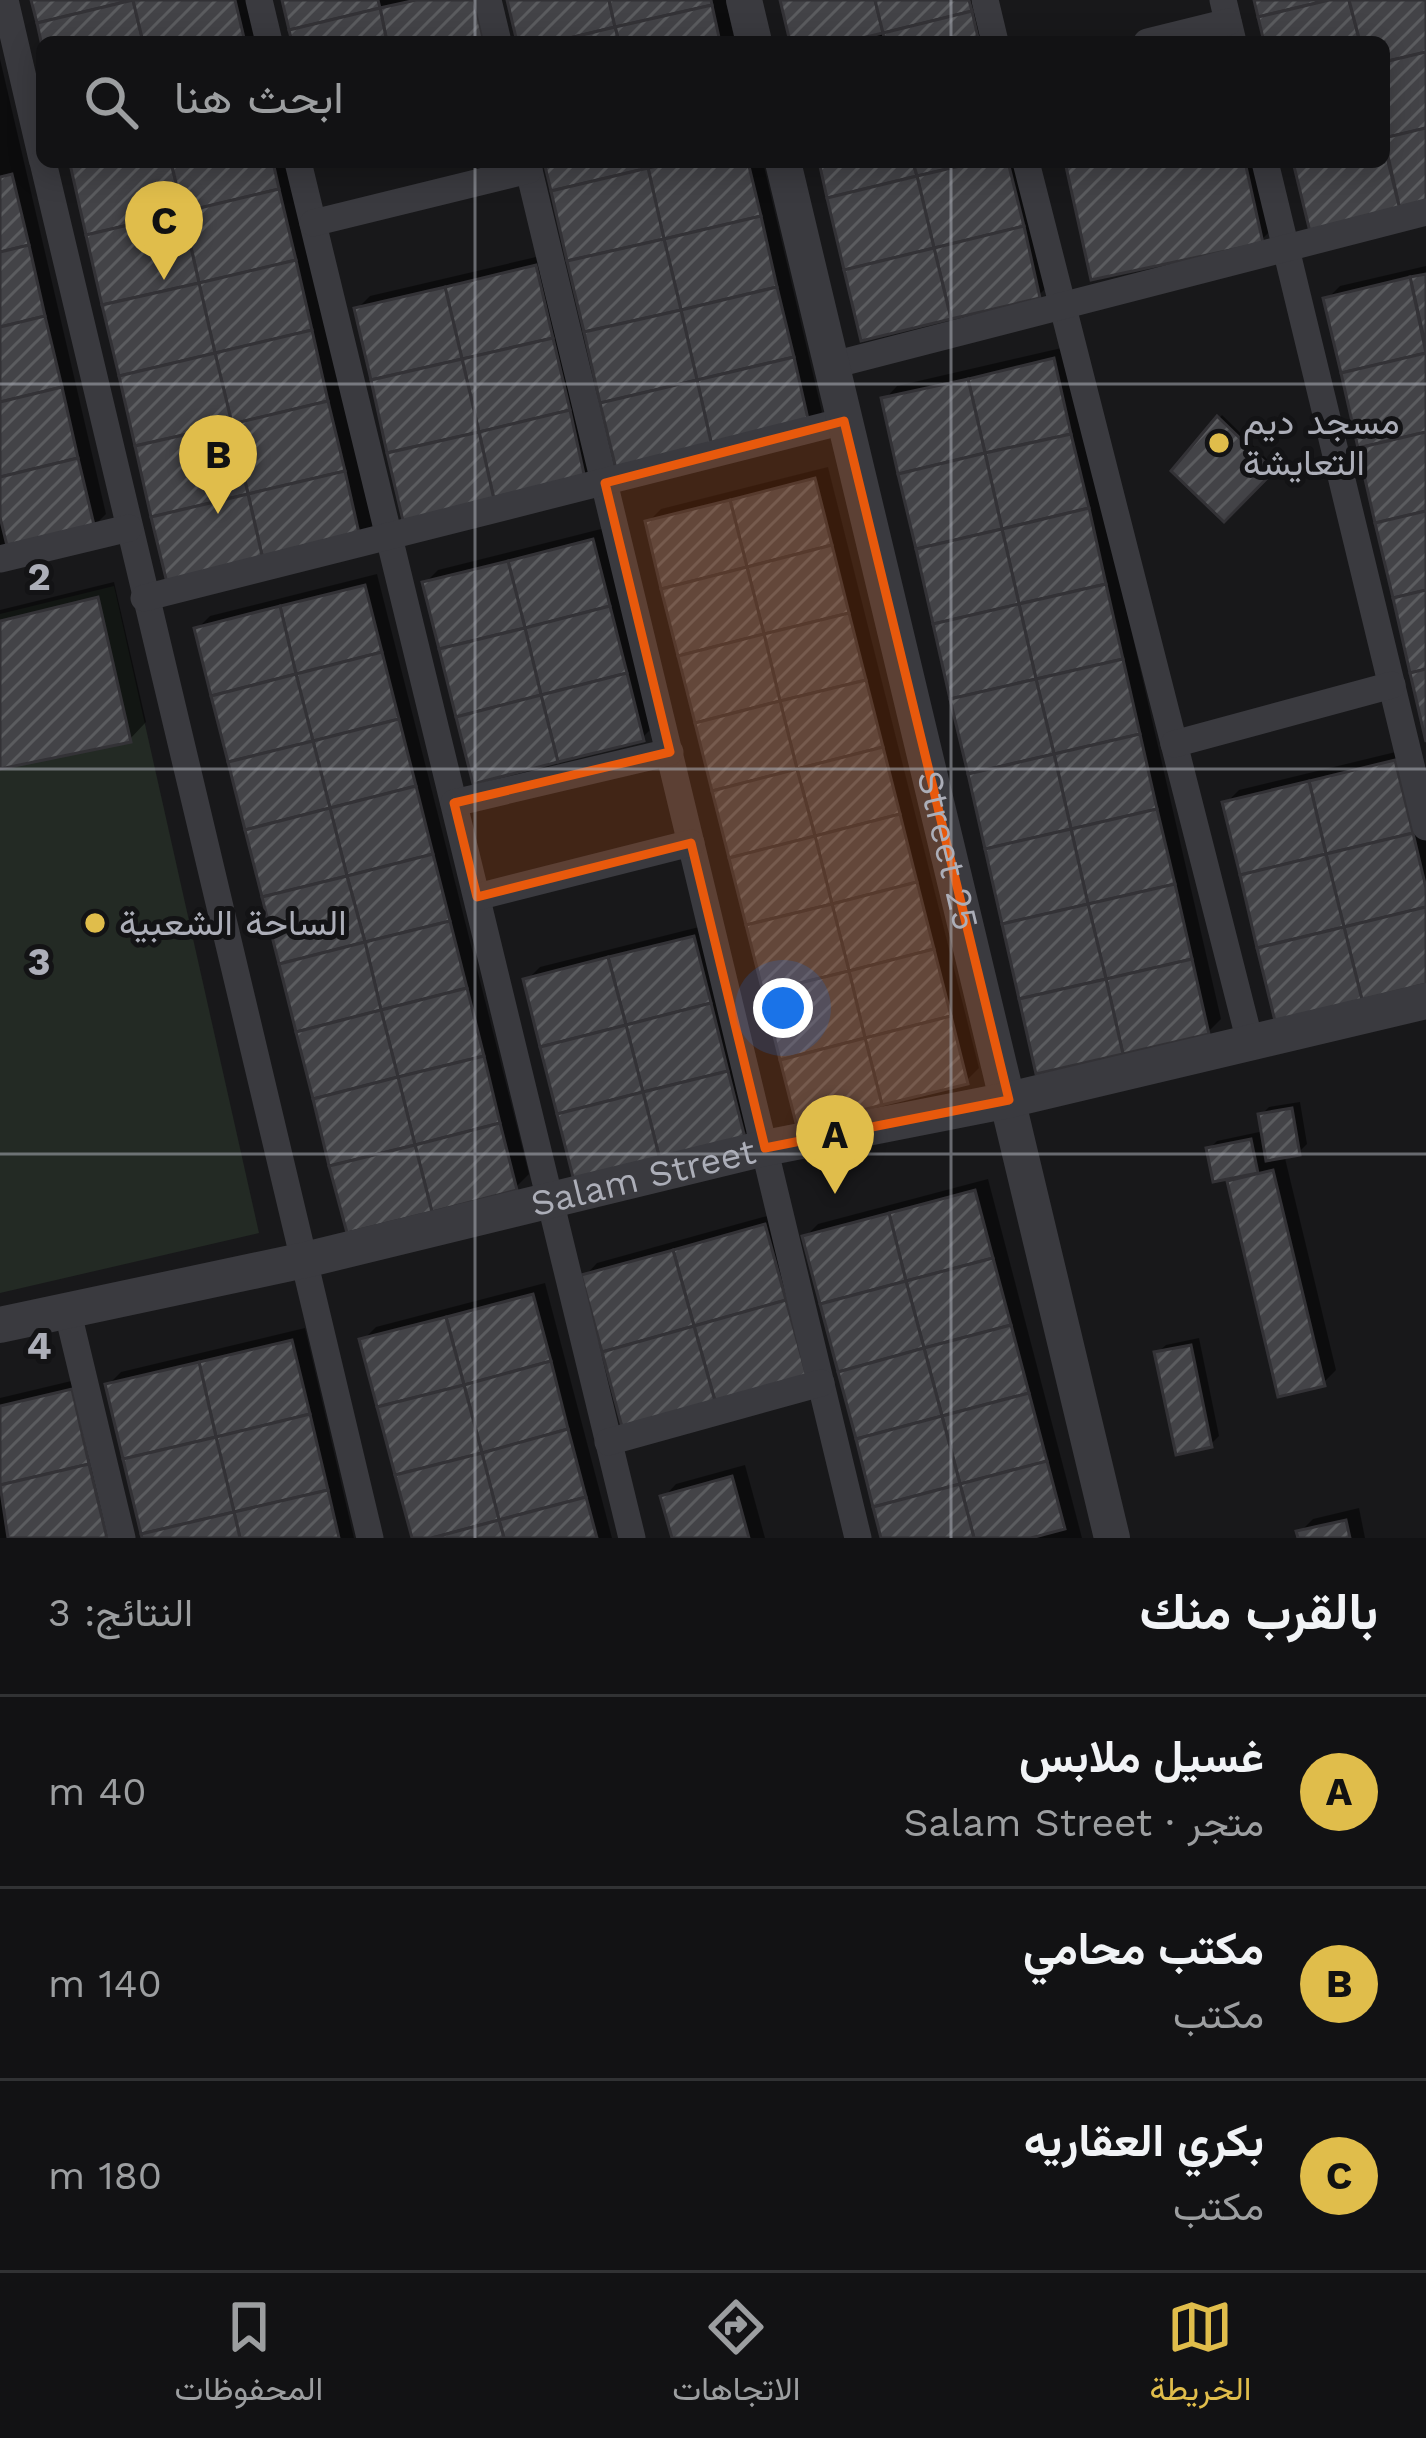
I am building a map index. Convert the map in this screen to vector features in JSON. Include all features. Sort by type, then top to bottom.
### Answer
[{"type":"street","points":[[4,0],[36,136]]},
{"type":"street","points":[[259,0],[268,36]]},
{"type":"street","points":[[488,0],[497,36]]},
{"type":"street","points":[[744,0],[753,36]]},
{"type":"street","points":[[985,0],[994,36]]},
{"type":"street","points":[[1170,36],[1228,21]]},
{"type":"street","points":[[44,168],[370,1538]]},
{"type":"street","points":[[299,168],[632,1538]]},
{"type":"street","points":[[313,223],[520,168]]},
{"type":"street","points":[[528,168],[858,1538]]},
{"type":"street","name":"Street 25","points":[[784,168],[1112,1538]]},
{"type":"street","points":[[1027,168],[1250,1042]]},
{"type":"street","points":[[1267,168],[1426,827]]},
{"type":"street","points":[[833,364],[1426,212]]},
{"type":"street","points":[[144,598],[844,421]]},
{"type":"street","points":[[0,559],[129,528]]},
{"type":"street","points":[[1174,744],[1392,685]]},
{"type":"street","points":[[454,803],[670,752]]},
{"type":"street","points":[[478,897],[691,842]]},
{"type":"street","name":"Salam Street","points":[[0,1324],[305,1260],[765,1148],[1009,1100],[1426,1001]]},
{"type":"street","points":[[67,1309],[122,1538]]},
{"type":"street","points":[[608,1442],[821,1382]]},
{"type":"highlighted area","points":[[844,421],[1009,1100],[765,1148],[691,843],[477,897],[454,803],[670,752],[605,483]]},
{"type":"shaded area","name":"الساحة الشعبية","points":[[114,586],[259,1233],[0,1293],[0,614]]},
{"type":"building","points":[[31,0],[133,0],[37,23]]},
{"type":"building","points":[[133,0],[142,36],[40,36],[37,23]]},
{"type":"building","points":[[133,0],[235,0],[244,36],[142,36]]},
{"type":"building","points":[[282,0],[378,0],[380,8],[289,30]]},
{"type":"building","points":[[416,0],[474,0],[483,36],[386,36],[380,8]]},
{"type":"building","points":[[507,0],[609,0],[615,27],[578,36],[516,36]]},
{"type":"building","points":[[609,0],[711,0],[712,5],[615,27]]},
{"type":"building","points":[[780,0],[875,0],[883,33],[871,36],[789,36]]},
{"type":"building","points":[[875,0],[969,0],[972,11],[883,33]]},
{"type":"building","points":[[1254,0],[1329,0],[1258,17]]},
{"type":"building","points":[[1329,0],[1349,0],[1358,36],[1263,36],[1258,17]]},
{"type":"building","points":[[1349,0],[1426,0],[1426,52],[1390,61],[1390,36],[1358,36]]},
{"type":"building","points":[[712,5],[719,36],[617,36],[615,27]]},
{"type":"building","points":[[380,8],[386,36],[290,36],[289,30]]},
{"type":"building","points":[[972,11],[978,36],[884,36]]},
{"type":"building","points":[[615,27],[617,36],[578,36]]},
{"type":"building","points":[[1426,52],[1426,128],[1390,137],[1390,61]]},
{"type":"building","points":[[1426,128],[1426,204],[1400,210],[1390,165],[1390,137]]},
{"type":"building","points":[[71,168],[172,168],[183,212],[86,235]]},
{"type":"building","points":[[172,168],[274,168],[279,189],[183,212]]},
{"type":"building","points":[[545,168],[648,168],[551,191]]},
{"type":"building","points":[[648,168],[749,168],[761,216],[664,239]]},
{"type":"building","points":[[648,168],[664,239],[567,261],[551,191]]},
{"type":"building","points":[[820,168],[915,168],[917,176],[827,198]]},
{"type":"building","points":[[915,168],[951,168],[917,176]]},
{"type":"building","points":[[951,168],[1010,168],[1024,226],[934,248],[917,176]]},
{"type":"building","points":[[1066,168],[1246,168],[1263,243],[1091,280]]},
{"type":"building","points":[[1294,168],[1390,168],[1400,210],[1310,232]]},
{"type":"building","points":[[12,174],[29,245],[0,252],[0,177]]},
{"type":"building","points":[[917,176],[934,248],[844,270],[827,198]]},
{"type":"building","points":[[279,189],[296,260],[199,283],[183,212]]},
{"type":"building","points":[[183,212],[199,283],[102,305],[86,235]]},
{"type":"building","points":[[761,216],[777,287],[681,310],[664,239]]},
{"type":"building","points":[[1024,226],[1040,298],[951,319],[934,248]]},
{"type":"building","points":[[664,239],[681,310],[584,332],[567,261]]},
{"type":"building","points":[[29,245],[45,316],[0,327],[0,252]]},
{"type":"building","points":[[934,248],[951,319],[861,341],[844,270]]},
{"type":"building","points":[[296,260],[312,330],[215,353],[199,283]]},
{"type":"building","points":[[536,265],[553,338],[462,359],[445,287]]},
{"type":"building","points":[[1426,274],[1426,347],[1410,277]]},
{"type":"building","points":[[1410,277],[1426,353],[1341,373],[1323,298]]},
{"type":"building","points":[[199,283],[215,353],[119,376],[102,305]]},
{"type":"building","points":[[445,287],[462,359],[371,380],[354,308]]},
{"type":"building","points":[[777,287],[794,357],[697,380],[681,310]]},
{"type":"building","points":[[681,310],[697,380],[600,403],[584,332]]},
{"type":"building","points":[[45,316],[62,387],[0,402],[0,327]]},
{"type":"building","points":[[312,330],[328,401],[232,424],[215,353]]},
{"type":"building","points":[[553,338],[570,410],[479,432],[462,359]]},
{"type":"building","points":[[215,353],[232,424],[135,446],[119,376]]},
{"type":"building","points":[[1426,353],[1426,432],[1358,448],[1341,373]]},
{"type":"building","points":[[794,357],[810,428],[713,451],[697,380]]},
{"type":"building","points":[[1054,358],[1071,434],[985,453],[968,379]]},
{"type":"building","points":[[462,359],[479,432],[387,453],[371,380]]},
{"type":"building","points":[[968,379],[985,453],[898,474],[881,398]]},
{"type":"building","points":[[697,380],[713,451],[617,473],[600,403]]},
{"type":"building","points":[[62,387],[78,458],[0,477],[0,402]]},
{"type":"building","points":[[328,401],[345,471],[248,494],[232,424]]},
{"type":"building","points":[[570,410],[586,483],[495,504],[479,432]]},
{"type":"building","name":"مسجد ديم التعايشة","points":[[1217,416],[1274,471],[1224,522],[1171,471]]},
{"type":"building","points":[[232,424],[248,494],[151,517],[135,446]]},
{"type":"building","points":[[479,432],[495,504],[404,525],[387,453]]},
{"type":"building","points":[[1426,432],[1426,511],[1375,523],[1358,448]]},
{"type":"building","points":[[1071,434],[1089,508],[1002,529],[985,453]]},
{"type":"building","points":[[985,453],[1002,529],[916,549],[898,474]]},
{"type":"building","points":[[78,458],[95,529],[8,550],[0,517],[0,477]]},
{"type":"building","points":[[345,471],[361,542],[264,564],[248,494]]},
{"type":"building","points":[[815,478],[832,545],[747,567],[730,500]]},
{"type":"building","points":[[248,494],[264,564],[168,587],[151,517]]},
{"type":"building","points":[[730,500],[747,567],[661,589],[645,521]]},
{"type":"building","points":[[1089,508],[1106,584],[1019,604],[1002,529]]},
{"type":"building","points":[[1426,511],[1426,590],[1393,598],[1375,523]]},
{"type":"building","points":[[1002,529],[1019,604],[933,624],[916,549]]},
{"type":"building","points":[[593,539],[610,606],[525,628],[508,561]]},
{"type":"building","points":[[832,545],[849,613],[764,634],[747,567]]},
{"type":"building","points":[[508,561],[525,628],[439,649],[422,582]]},
{"type":"building","points":[[747,567],[764,634],[678,656],[661,589]]},
{"type":"building","points":[[1106,584],[1123,659],[1036,679],[1019,604]]},
{"type":"building","points":[[365,585],[382,652],[296,674],[280,606]]},
{"type":"building","points":[[1426,590],[1426,669],[1410,673],[1393,598]]},
{"type":"building","points":[[98,597],[131,742],[0,769],[0,621]]},
{"type":"building","points":[[1019,604],[1036,679],[950,699],[933,624]]},
{"type":"building","points":[[280,606],[296,674],[211,696],[194,628]]},
{"type":"building","points":[[610,606],[627,673],[541,695],[525,628]]},
{"type":"building","points":[[849,613],[866,680],[780,701],[764,634]]},
{"type":"building","points":[[525,628],[541,695],[456,717],[439,649]]},
{"type":"building","points":[[764,634],[780,701],[695,723],[678,656]]},
{"type":"building","points":[[382,652],[399,719],[313,741],[296,674]]},
{"type":"building","points":[[1123,659],[1140,734],[1054,754],[1036,679]]},
{"type":"building","points":[[1426,669],[1426,742],[1410,673]]},
{"type":"building","points":[[627,673],[644,741],[558,762],[541,695]]},
{"type":"building","points":[[296,674],[313,741],[228,762],[211,696]]},
{"type":"building","points":[[1036,679],[1054,754],[968,774],[950,699]]},
{"type":"building","points":[[866,680],[883,747],[797,769],[780,701]]},
{"type":"building","points":[[541,695],[558,762],[473,784],[456,717]]},
{"type":"building","points":[[780,701],[797,769],[712,791],[695,723]]},
{"type":"building","points":[[399,719],[416,786],[330,808],[313,741]]},
{"type":"building","points":[[1140,734],[1157,809],[1071,829],[1054,754]]},
{"type":"building","points":[[313,741],[330,808],[245,830],[228,762]]},
{"type":"building","points":[[883,747],[900,814],[815,836],[797,769]]},
{"type":"building","points":[[1054,754],[1071,829],[985,849],[968,774]]},
{"type":"building","points":[[1395,760],[1413,833],[1326,854],[1309,781]]},
{"type":"building","points":[[797,769],[815,836],[729,858],[712,791]]},
{"type":"building","points":[[1309,781],[1326,854],[1240,875],[1222,802]]},
{"type":"building","points":[[416,786],[433,854],[347,876],[330,808]]},
{"type":"building","points":[[330,808],[347,876],[262,897],[245,830]]},
{"type":"building","points":[[1157,809],[1175,884],[1088,904],[1071,829]]},
{"type":"building","points":[[900,814],[917,882],[832,904],[815,836]]},
{"type":"building","points":[[1071,829],[1088,904],[1002,924],[985,849]]},
{"type":"building","points":[[1413,833],[1426,907],[1344,927],[1326,854]]},
{"type":"building","points":[[815,836],[832,904],[746,925],[729,858]]},
{"type":"building","points":[[433,854],[450,921],[365,942],[347,876]]},
{"type":"building","points":[[1326,854],[1344,927],[1257,948],[1240,875]]},
{"type":"building","points":[[347,876],[365,942],[279,964],[262,897]]},
{"type":"building","points":[[917,882],[934,949],[849,971],[832,904]]},
{"type":"building","points":[[1175,884],[1192,959],[1106,979],[1088,904]]},
{"type":"building","points":[[832,904],[849,971],[763,992],[746,925]]},
{"type":"building","points":[[1088,904],[1106,979],[1019,999],[1002,924]]},
{"type":"building","points":[[1426,907],[1426,984],[1362,1000],[1344,927]]},
{"type":"building","points":[[450,921],[467,988],[381,1010],[365,942]]},
{"type":"building","points":[[1344,927],[1362,1000],[1275,1021],[1257,948]]},
{"type":"building","points":[[694,936],[711,1003],[626,1025],[608,957]]},
{"type":"building","points":[[365,942],[381,1010],[296,1032],[279,964]]},
{"type":"building","points":[[934,949],[951,1016],[865,1038],[849,971]]},
{"type":"building","points":[[608,957],[626,1025],[540,1047],[523,979]]},
{"type":"building","points":[[1192,959],[1209,1034],[1123,1054],[1106,979]]},
{"type":"building","points":[[849,971],[865,1038],[780,1060],[763,992]]},
{"type":"building","points":[[1106,979],[1123,1054],[1036,1074],[1019,999]]},
{"type":"building","points":[[467,988],[484,1056],[398,1077],[381,1010]]},
{"type":"building","points":[[711,1003],[728,1071],[643,1092],[626,1025]]},
{"type":"building","points":[[381,1010],[398,1077],[313,1099],[296,1032]]},
{"type":"building","points":[[951,1016],[968,1084],[882,1105],[865,1038]]},
{"type":"building","points":[[626,1025],[643,1092],[557,1114],[540,1047]]},
{"type":"building","points":[[865,1038],[882,1105],[797,1127],[780,1060]]},
{"type":"building","points":[[484,1056],[500,1123],[415,1145],[398,1077]]},
{"type":"building","points":[[728,1071],[745,1138],[660,1160],[643,1092]]},
{"type":"building","points":[[398,1077],[415,1145],[329,1166],[313,1099]]},
{"type":"building","points":[[643,1092],[660,1160],[574,1181],[557,1114]]},
{"type":"building","points":[[1292,1108],[1300,1155],[1266,1161],[1258,1114]]},
{"type":"building","points":[[500,1123],[517,1190],[432,1212],[415,1145]]},
{"type":"building","points":[[1251,1139],[1258,1173],[1213,1182],[1206,1148]]},
{"type":"building","points":[[415,1145],[432,1212],[347,1233],[329,1166]]},
{"type":"building","points":[[1273,1170],[1325,1386],[1278,1397],[1227,1181]]},
{"type":"building","points":[[975,1190],[993,1258],[906,1281],[889,1213]]},
{"type":"building","points":[[889,1213],[906,1281],[820,1304],[802,1236]]},
{"type":"building","points":[[765,1224],[786,1300],[694,1326],[673,1250]]},
{"type":"building","points":[[673,1250],[694,1326],[602,1352],[581,1275]]},
{"type":"building","points":[[993,1258],[1011,1325],[924,1348],[906,1281]]},
{"type":"building","points":[[906,1281],[924,1348],[838,1372],[820,1304]]},
{"type":"building","points":[[533,1294],[551,1361],[464,1385],[446,1317]]},
{"type":"building","points":[[786,1300],[807,1376],[715,1401],[694,1326]]},
{"type":"building","points":[[446,1317],[464,1385],[377,1407],[359,1339]]},
{"type":"building","points":[[1011,1325],[1029,1393],[942,1416],[924,1348]]},
{"type":"building","points":[[694,1326],[715,1401],[622,1427],[602,1352]]},
{"type":"building","points":[[292,1340],[310,1414],[216,1437],[199,1362]]},
{"type":"building","points":[[1191,1345],[1212,1447],[1176,1455],[1154,1352]]},
{"type":"building","points":[[924,1348],[942,1416],[856,1439],[838,1372]]},
{"type":"building","points":[[551,1361],[568,1429],[482,1453],[464,1385]]},
{"type":"building","points":[[199,1362],[216,1437],[123,1459],[105,1384]]},
{"type":"building","points":[[464,1385],[482,1453],[395,1475],[377,1407]]},
{"type":"building","points":[[72,1389],[89,1464],[0,1485],[0,1406]]},
{"type":"building","points":[[1029,1393],[1047,1461],[960,1484],[942,1416]]},
{"type":"building","points":[[310,1414],[328,1490],[234,1512],[216,1437]]},
{"type":"building","points":[[942,1416],[960,1484],[873,1507],[856,1439]]},
{"type":"building","points":[[568,1429],[586,1497],[499,1520],[482,1453]]},
{"type":"building","points":[[216,1437],[234,1512],[141,1534],[123,1459]]},
{"type":"building","points":[[482,1453],[499,1520],[432,1538],[412,1538],[395,1475]]},
{"type":"building","points":[[1047,1461],[1065,1529],[1031,1538],[974,1538],[960,1484]]},
{"type":"building","points":[[89,1464],[107,1538],[8,1538],[0,1485]]},
{"type":"building","points":[[732,1476],[749,1538],[672,1538],[660,1496]]},
{"type":"building","points":[[960,1484],[974,1538],[881,1538],[873,1507]]},
{"type":"building","points":[[328,1490],[339,1538],[240,1538],[234,1512]]},
{"type":"building","points":[[586,1497],[597,1538],[504,1538],[499,1520]]},
{"type":"building","points":[[234,1512],[240,1538],[142,1538],[141,1534]]},
{"type":"building","points":[[499,1520],[504,1538],[432,1538]]},
{"type":"building","points":[[1346,1520],[1350,1538],[1298,1538],[1296,1531]]},
{"type":"place","name":"بكري العقاريه","points":[[164,280]]},
{"type":"place","name":"مسجد ديم التعايشة","points":[[1219,443]]},
{"type":"place","name":"مكتب محامي","points":[[218,514]]},
{"type":"place","name":"الساحة الشعبية","points":[[95,923]]},
{"type":"place","name":"غسيل ملابس","points":[[835,1194]]}]
